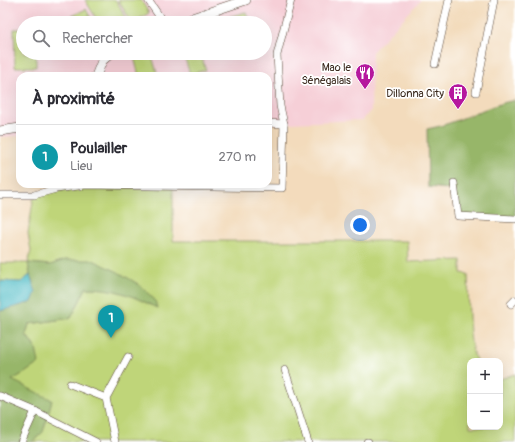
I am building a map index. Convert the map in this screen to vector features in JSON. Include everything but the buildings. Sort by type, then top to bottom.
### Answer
[{"type":"street","points":[[148,0],[159,16]]},
{"type":"street","points":[[198,16],[246,0]]},
{"type":"street","points":[[272,188],[282,188],[284,124],[280,106],[277,55],[291,0]]},
{"type":"street","points":[[434,64],[449,0]]},
{"type":"street","points":[[476,92],[494,0]]},
{"type":"street","points":[[98,72],[103,60]]},
{"type":"street","points":[[272,123],[284,124]]},
{"type":"street","points":[[0,131],[16,129]]},
{"type":"street","points":[[454,183],[458,216],[515,219]]},
{"type":"street","points":[[0,195],[34,195],[64,188]]},
{"type":"street","points":[[115,442],[106,398],[128,357]]},
{"type":"street","points":[[285,370],[308,442]]},
{"type":"street","points":[[70,384],[106,398]]},
{"type":"street","points":[[0,396],[35,411],[96,442]]},
{"type":"street","points":[[21,442],[35,411]]},
{"type":"shaded area","points":[[0,0],[421,0],[372,52],[371,110],[363,120],[272,124],[272,72],[16,72],[16,136],[0,137]]},
{"type":"green space","points":[[85,0],[116,0],[125,16],[95,16]]},
{"type":"green space","points":[[118,0],[141,0],[149,13],[144,16],[128,16]]},
{"type":"green space","points":[[86,9],[90,16],[72,16]]},
{"type":"green space","points":[[246,12],[247,16],[232,16]]},
{"type":"green space","points":[[14,29],[16,29],[16,60],[36,60],[36,67],[15,67]]},
{"type":"green space","points":[[135,60],[153,60],[157,72],[138,72]]},
{"type":"green space","points":[[185,60],[202,60],[206,70],[189,72]]},
{"type":"green space","points":[[515,100],[515,219],[458,216],[453,184],[449,189],[428,187],[427,129],[438,127],[492,106]]},
{"type":"green space","points":[[173,188],[173,241],[407,241],[408,262],[461,260],[461,273],[468,274],[470,333],[476,358],[467,358],[467,430],[503,430],[503,378],[515,374],[515,442],[32,442],[43,432],[11,380],[26,372],[36,349],[26,334],[29,324],[71,318],[86,288],[107,288],[130,295],[157,308],[138,284],[107,267],[65,260],[50,265],[29,263],[30,275],[21,282],[0,281],[0,263],[28,263],[31,251],[28,233],[34,195],[56,189]]},
{"type":"green space","points":[[65,260],[93,260],[118,272],[138,284],[155,300],[157,308],[123,293],[106,289],[86,288],[71,318],[29,324],[26,335],[36,349],[39,363],[12,380],[52,400],[43,432],[32,442],[0,442],[0,311],[32,302],[33,282],[28,263],[50,265]]},
{"type":"water","points":[[30,275],[36,292],[32,302],[0,311],[0,281],[21,282]]},
{"type":"place","name":"Mao le Sénégalais","points":[[365,90]]},
{"type":"place","name":"Dillonna City","points":[[458,110]]},
{"type":"place","name":"Poulailler","points":[[111,338]]}]
